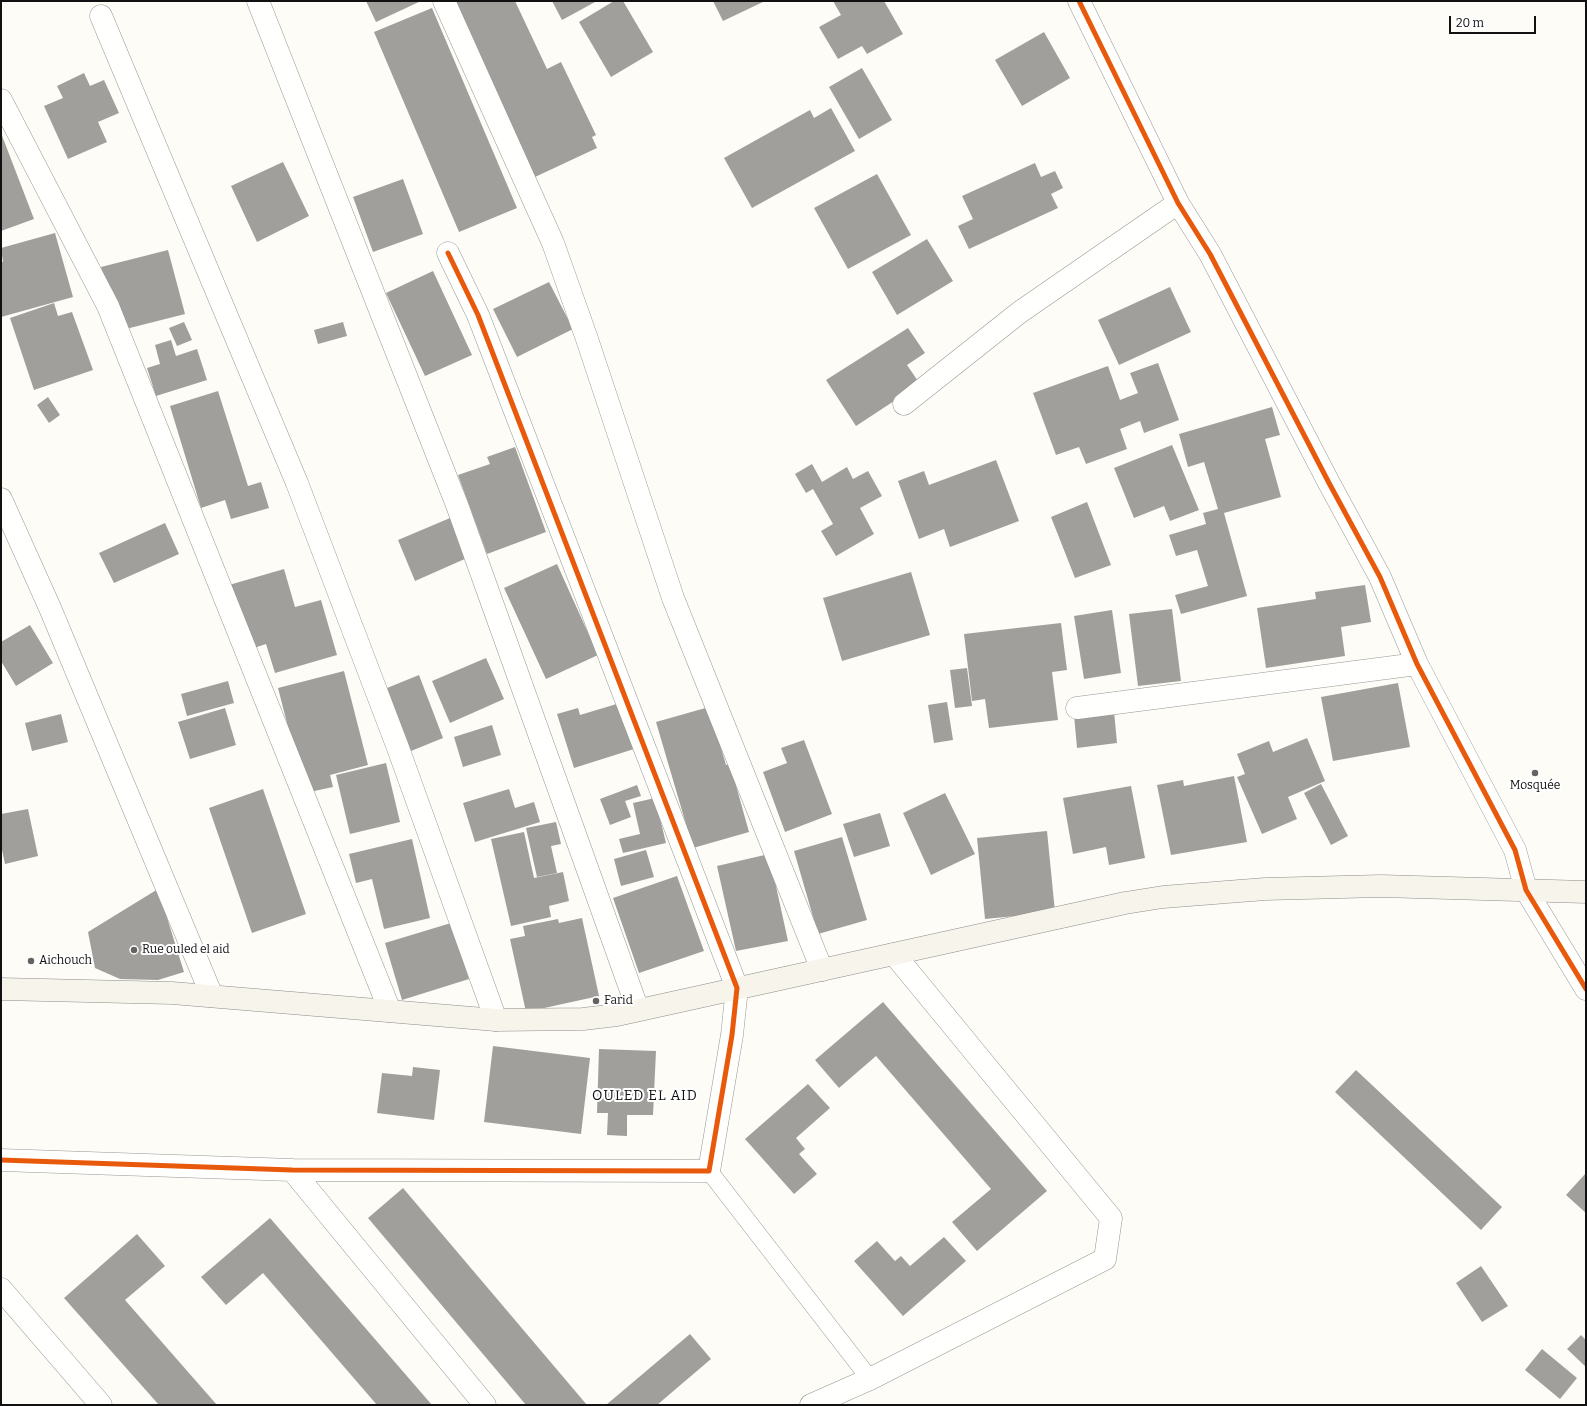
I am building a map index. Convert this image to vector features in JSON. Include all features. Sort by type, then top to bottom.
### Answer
[{"type":"street","points":[[258,1],[457,505],[638,1010]]},
{"type":"street","points":[[444,1],[553,243],[588,339],[673,598],[822,970]]},
{"type":"street","points":[[1079,1],[1178,203],[1210,254],[1329,484],[1380,576],[1417,664],[1515,850],[1526,890],[1586,989]]},
{"type":"street","points":[[101,16],[300,490],[389,726],[496,1020]]},
{"type":"street","points":[[1,100],[108,306],[390,1011]]},
{"type":"street","points":[[904,404],[1020,312],[1178,203]]},
{"type":"street","points":[[1,1160],[292,1170],[709,1171],[732,1035],[737,988],[478,315],[448,253]]},
{"type":"street","points":[[1,499],[53,615],[212,996]]},
{"type":"street","points":[[1077,708],[1417,664]]},
{"type":"street","points":[[1,989],[172,993],[496,1020],[583,1019],[638,1010],[1125,903],[1163,897],[1265,889],[1381,886],[1586,892]]},
{"type":"street","points":[[811,1405],[870,1379],[1105,1259],[1111,1218],[894,954]]},
{"type":"street","points":[[292,1170],[485,1405]]},
{"type":"street","points":[[1,1289],[101,1405]]},
{"type":"lane","points":[[709,1171],[870,1379]]},
{"type":"building","points":[[366,1],[421,1],[376,22]]},
{"type":"building","points":[[452,1],[515,1],[547,69],[561,62],[596,135],[592,137],[597,148],[535,177]]},
{"type":"building","points":[[552,1],[597,1],[562,20]]},
{"type":"building","points":[[614,1],[623,1],[653,52],[611,77],[579,22]]},
{"type":"building","points":[[713,1],[765,1],[723,21]]},
{"type":"building","points":[[833,1],[884,1],[903,34],[867,54],[862,46],[838,59],[819,27],[841,15]]},
{"type":"building","points":[[432,8],[517,208],[459,232],[374,32]]},
{"type":"building","points":[[1044,32],[1070,78],[1022,106],[995,60]]},
{"type":"building","points":[[862,68],[892,120],[859,139],[829,87]]},
{"type":"building","points":[[84,73],[90,86],[104,80],[119,113],[98,122],[107,142],[68,159],[44,106],[63,98],[57,86]]},
{"type":"building","points":[[831,108],[855,151],[752,208],[724,158],[810,110],[814,118]]},
{"type":"building","points":[[1,133],[34,219],[1,231]]},
{"type":"building","points":[[283,162],[309,216],[257,242],[231,186]]},
{"type":"building","points":[[1035,163],[1041,177],[1055,171],[1063,188],[1051,194],[1058,208],[969,249],[958,226],[973,219],[962,196]]},
{"type":"building","points":[[877,174],[911,235],[848,269],[814,208]]},
{"type":"building","points":[[403,179],[423,234],[373,252],[353,197]]},
{"type":"building","points":[[55,233],[73,297],[1,317],[1,262],[3,262],[1,248]]},
{"type":"building","points":[[927,239],[953,281],[897,315],[872,272]]},
{"type":"building","points":[[168,250],[185,314],[118,331],[101,267]]},
{"type":"building","points":[[433,271],[472,355],[425,376],[386,293]]},
{"type":"building","points":[[549,282],[573,329],[517,357],[493,309]]},
{"type":"building","points":[[1170,287],[1191,332],[1119,365],[1098,320]]},
{"type":"building","points":[[54,303],[58,316],[72,312],[93,370],[34,390],[10,318]]},
{"type":"building","points":[[184,322],[192,340],[177,346],[169,328]]},
{"type":"building","points":[[343,322],[347,336],[318,344],[314,330]]},
{"type":"building","points":[[908,328],[925,353],[907,365],[920,384],[856,426],[826,380]]},
{"type":"building","points":[[171,340],[176,356],[197,349],[207,380],[156,396],[147,368],[160,364],[155,345]]},
{"type":"building","points":[[1158,363],[1179,420],[1144,433],[1140,421],[1120,429],[1127,449],[1086,464],[1079,447],[1056,455],[1033,393],[1108,366],[1120,400],[1138,393],[1130,373]]},
{"type":"building","points":[[218,391],[248,486],[261,482],[269,508],[231,519],[225,500],[201,508],[170,406]]},
{"type":"building","points":[[48,397],[60,415],[49,423],[37,405]]},
{"type":"building","points":[[1272,407],[1280,435],[1265,439],[1281,497],[1224,513],[1247,596],[1181,614],[1175,595],[1208,586],[1197,550],[1176,556],[1169,535],[1206,524],[1203,513],[1218,509],[1204,462],[1188,467],[1179,434]]},
{"type":"building","points":[[1172,445],[1199,510],[1170,521],[1164,506],[1134,518],[1114,468]]},
{"type":"building","points":[[515,447],[546,532],[487,554],[458,475],[490,464],[487,457]]},
{"type":"building","points":[[996,460],[1019,521],[950,547],[944,529],[919,539],[898,481],[924,471],[929,485]]},
{"type":"building","points":[[812,464],[822,482],[847,467],[853,479],[868,471],[882,496],[860,508],[874,534],[836,556],[821,531],[833,524],[813,489],[806,493],[795,474]]},
{"type":"building","points":[[1087,502],[1111,565],[1075,578],[1051,517]]},
{"type":"building","points":[[450,518],[467,558],[415,581],[398,540]]},
{"type":"building","points":[[165,523],[179,554],[114,583],[99,553]]},
{"type":"building","points":[[557,564],[598,655],[546,679],[504,588]]},
{"type":"building","points":[[284,569],[295,607],[321,600],[337,655],[275,673],[266,644],[248,650],[229,585]]},
{"type":"building","points":[[911,572],[930,635],[842,661],[823,598]]},
{"type":"building","points":[[1365,585],[1371,622],[1341,627],[1345,656],[1266,668],[1257,608],[1316,599],[1315,592]]},
{"type":"building","points":[[1172,609],[1181,681],[1138,686],[1129,614]]},
{"type":"building","points":[[1112,610],[1121,673],[1084,679],[1074,616]]},
{"type":"building","points":[[1061,623],[1067,670],[1052,672],[1058,720],[989,728],[985,699],[972,701],[964,634]]},
{"type":"building","points":[[30,625],[53,663],[16,686],[1,661],[1,642]]},
{"type":"building","points":[[486,658],[504,699],[450,723],[432,681]]},
{"type":"building","points":[[967,668],[972,706],[955,708],[950,670]]},
{"type":"building","points":[[344,671],[368,765],[330,775],[333,787],[305,793],[278,688]]},
{"type":"building","points":[[419,675],[443,738],[411,751],[387,688]]},
{"type":"building","points":[[228,681],[234,703],[187,716],[181,694]]},
{"type":"building","points":[[1398,683],[1410,747],[1333,761],[1321,697]]},
{"type":"building","points":[[947,702],[953,740],[934,743],[928,705]]},
{"type":"building","points":[[620,703],[634,749],[574,768],[557,714],[578,708],[580,715]]},
{"type":"building","points":[[709,707],[726,765],[730,764],[749,832],[693,848],[656,722]]},
{"type":"building","points":[[225,708],[236,745],[190,759],[178,722]]},
{"type":"building","points":[[1114,711],[1117,743],[1077,748],[1074,715]]},
{"type":"building","points":[[61,714],[68,742],[32,751],[25,723]]},
{"type":"building","points":[[492,725],[501,755],[463,767],[454,737]]},
{"type":"building","points":[[1307,738],[1325,781],[1288,797],[1297,819],[1262,834],[1237,777],[1245,774],[1237,754],[1269,741],[1273,752]]},
{"type":"building","points":[[804,740],[832,814],[785,832],[763,772],[787,763],[781,748]]},
{"type":"building","points":[[386,763],[400,822],[350,834],[336,775]]},
{"type":"building","points":[[1234,776],[1247,842],[1171,855],[1157,785],[1183,780],[1184,786]]},
{"type":"building","points":[[1321,784],[1348,836],[1331,845],[1304,793]]},
{"type":"building","points":[[637,785],[641,796],[625,801],[631,817],[610,825],[600,799]]},
{"type":"building","points":[[1131,786],[1145,858],[1109,865],[1106,847],[1073,854],[1063,798]]},
{"type":"building","points":[[263,789],[306,914],[252,933],[209,808]]},
{"type":"building","points":[[509,789],[515,808],[534,802],[540,822],[475,842],[463,803]]},
{"type":"building","points":[[945,793],[975,854],[931,875],[903,813]]},
{"type":"building","points":[[655,798],[666,843],[623,853],[619,839],[640,834],[633,803]]},
{"type":"building","points":[[28,809],[38,856],[5,864],[1,845],[1,814]]},
{"type":"building","points":[[880,813],[890,846],[854,857],[843,824]]},
{"type":"building","points":[[556,822],[561,844],[551,846],[557,873],[537,877],[526,828]]},
{"type":"building","points":[[1047,831],[1055,912],[985,919],[977,838]]},
{"type":"building","points":[[524,832],[534,878],[563,872],[569,901],[549,906],[551,917],[511,926],[491,839]]},
{"type":"building","points":[[842,837],[867,920],[818,934],[794,851]]},
{"type":"building","points":[[412,839],[430,918],[384,929],[372,879],[356,883],[349,854]]},
{"type":"building","points":[[646,850],[654,877],[621,886],[614,859]]},
{"type":"building","points":[[769,854],[788,941],[736,951],[717,866]]},
{"type":"building","points":[[677,876],[704,951],[639,973],[613,898]]},
{"type":"building","name":"Rue ouled el aid","points":[[158,889],[184,972],[158,980],[120,979],[95,968],[88,932]]},
{"type":"building","points":[[582,918],[599,996],[526,1012],[510,939],[525,936],[523,926],[558,919],[559,923]]},
{"type":"building","points":[[451,923],[469,979],[402,1000],[385,943]]},
{"type":"building","points":[[883,1002],[1047,1191],[977,1251],[952,1222],[991,1189],[876,1056],[839,1088],[815,1060]]},
{"type":"building","points":[[493,1046],[590,1058],[581,1134],[484,1122]]},
{"type":"building","points":[[599,1049],[656,1051],[653,1115],[627,1115],[627,1136],[607,1135],[608,1113],[597,1113]]},
{"type":"building","points":[[413,1067],[440,1070],[434,1120],[377,1113],[382,1073],[412,1076]]},
{"type":"building","points":[[1356,1070],[1502,1207],[1481,1230],[1335,1092]]},
{"type":"building","points":[[808,1084],[830,1108],[796,1138],[805,1149],[799,1154],[817,1174],[794,1194],[745,1139]]},
{"type":"building","points":[[1586,1173],[1586,1213],[1566,1195]]},
{"type":"building","points":[[403,1188],[587,1405],[526,1405],[368,1218]]},
{"type":"building","points":[[270,1218],[432,1405],[377,1405],[263,1273],[226,1305],[201,1277]]},
{"type":"building","points":[[137,1234],[165,1266],[125,1300],[217,1405],[159,1405],[64,1298]]},
{"type":"building","points":[[944,1237],[966,1261],[903,1316],[854,1261],[877,1241],[895,1261],[901,1256],[910,1266]]},
{"type":"building","points":[[1481,1266],[1508,1306],[1482,1322],[1456,1283]]},
{"type":"building","points":[[690,1334],[711,1359],[657,1405],[606,1405]]},
{"type":"building","points":[[1581,1335],[1586,1340],[1586,1367],[1567,1349]]},
{"type":"building","points":[[1542,1349],[1577,1378],[1560,1399],[1525,1370]]},
{"type":"cycle path","points":[[1079,1],[1178,203],[1210,254],[1329,483],[1380,577],[1417,664],[1515,850],[1526,890],[1586,989]]},
{"type":"cycle path","points":[[1,1160],[292,1170],[709,1171],[732,1035],[737,988],[478,315],[448,253]]},
{"type":"place","name":"Mosquée","points":[[1535,773]]},
{"type":"place","name":"Rue ouled el aid","points":[[134,950]]},
{"type":"place","name":"Aichouch","points":[[31,961]]},
{"type":"place","name":"Farid","points":[[596,1001]]},
{"type":"district","name":"OULED EL AID","points":[[645,1096]]}]
